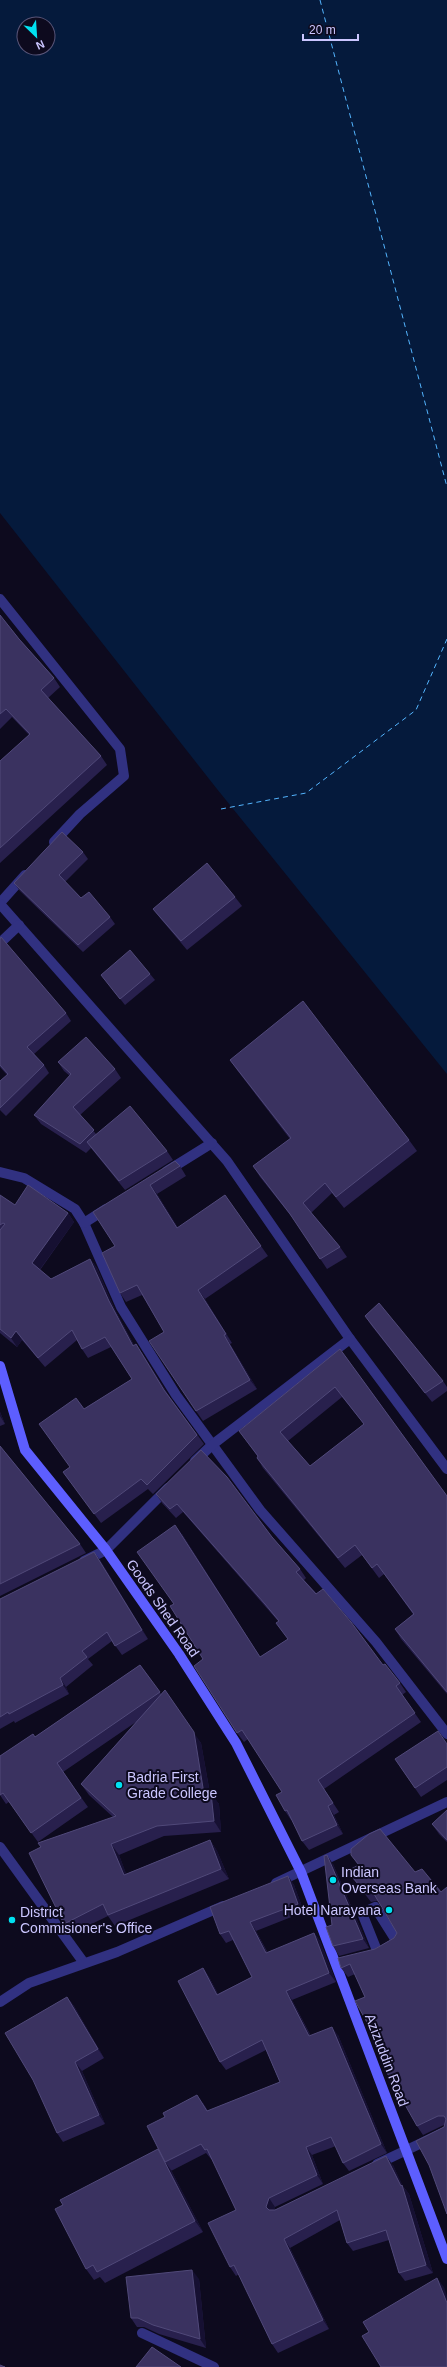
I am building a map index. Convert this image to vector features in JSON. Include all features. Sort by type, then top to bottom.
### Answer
[{"type":"street","points":[[0,599],[120,749],[124,776],[80,814],[48,850]]},
{"type":"street","points":[[32,868],[0,904],[227,1161],[350,1339],[447,1469]]},
{"type":"street","points":[[0,943],[19,925]]},
{"type":"street","points":[[158,1176],[212,1143]]},
{"type":"street","points":[[0,1172],[24,1178],[75,1209],[84,1223],[121,1307],[176,1395],[260,1510],[376,1642],[447,1734]]},
{"type":"street","points":[[84,1223],[118,1202]]},
{"type":"street","points":[[190,1467],[212,1445],[350,1339]]},
{"type":"street","name":"Goods Shed Road","points":[[0,1366],[25,1450],[106,1550],[179,1654],[236,1743],[301,1872]]},
{"type":"street","points":[[78,1564],[106,1550],[178,1478]]},
{"type":"street","points":[[266,1887],[301,1872],[447,1802]]},
{"type":"street","points":[[0,1847],[84,1963]]},
{"type":"street","name":"Azizuddin Road","points":[[301,1872],[339,1962],[406,2150],[447,2259]]},
{"type":"street","points":[[0,2002],[29,1983],[117,1952],[230,1903]]},
{"type":"street","points":[[370,2167],[447,2131]]},
{"type":"street","points":[[142,2333],[214,2367]]},
{"type":"water","points":[[0,0],[447,0],[447,1074],[217,789],[0,513]]},
{"type":"building","points":[[0,615],[54,678],[41,690],[101,756],[0,848],[0,761],[30,734],[6,709],[0,714]]},
{"type":"building","points":[[62,832],[83,852],[59,875],[81,898],[89,892],[110,917],[78,945],[14,883]]},
{"type":"building","points":[[207,863],[235,897],[181,941],[153,909]]},
{"type":"building","points":[[1,937],[66,1013],[27,1047],[44,1065],[0,1108],[0,1081],[8,1074],[0,1065]]},
{"type":"building","points":[[130,950],[150,974],[120,999],[101,975]]},
{"type":"building","points":[[303,1001],[409,1140],[336,1197],[325,1183],[303,1203],[340,1247],[320,1259],[290,1214],[253,1166],[291,1138],[230,1060]]},
{"type":"building","points":[[86,1037],[115,1069],[73,1107],[94,1130],[80,1144],[34,1115],[71,1074],[58,1062]]},
{"type":"building","points":[[130,1106],[167,1151],[119,1181],[87,1142]]},
{"type":"building","points":[[175,1161],[180,1166],[150,1185],[177,1228],[225,1195],[261,1246],[198,1290],[226,1334],[224,1335],[250,1380],[196,1411],[149,1341],[164,1332],[137,1285],[120,1293],[102,1253],[115,1246],[93,1212]]},
{"type":"building","points":[[28,1185],[68,1213],[32,1263],[51,1279],[90,1259],[109,1301],[133,1346],[136,1344],[164,1390],[197,1435],[147,1485],[141,1479],[94,1514],[63,1472],[70,1467],[39,1424],[76,1398],[84,1409],[132,1379],[105,1337],[82,1349],[72,1330],[38,1358],[16,1331],[11,1338],[0,1329],[0,1230],[5,1224],[3,1223],[0,1225],[0,1195],[15,1205]]},
{"type":"building","points":[[379,1303],[443,1381],[425,1393],[365,1316]]},
{"type":"building","points":[[340,1349],[447,1496],[447,1692],[395,1629],[414,1614],[377,1564],[372,1568],[355,1545],[338,1558],[257,1458],[258,1456],[239,1431]],"holes":[[[335,1387],[364,1424],[310,1466],[280,1432]]]},
{"type":"building","points":[[0,1446],[80,1544],[0,1584]]},
{"type":"building","points":[[201,1450],[227,1477],[272,1537],[300,1569],[296,1572],[316,1594],[323,1589],[351,1622],[383,1665],[385,1664],[400,1683],[396,1686],[415,1713],[318,1780],[333,1803],[328,1806],[337,1825],[302,1841],[287,1810],[285,1811],[276,1795],[282,1792],[242,1730],[237,1733],[194,1666],[203,1659],[170,1606],[174,1604],[137,1552],[175,1525],[260,1657],[288,1639],[276,1623],[279,1621],[177,1504],[170,1509],[156,1494]]},
{"type":"building","points":[[94,1552],[142,1630],[115,1646],[107,1632],[82,1651],[87,1657],[60,1678],[63,1685],[9,1714],[8,1712],[0,1717],[0,1599]]},
{"type":"building","points":[[140,1665],[160,1692],[57,1763],[81,1798],[31,1833],[3,1793],[0,1795],[0,1756],[33,1734],[35,1737]]},
{"type":"building","points":[[165,1690],[194,1732],[204,1794],[211,1793],[214,1821],[157,1826],[111,1844],[124,1875],[210,1840],[221,1869],[108,1915],[103,1904],[64,1924],[29,1853],[41,1847],[38,1843],[116,1816],[81,1784]]},
{"type":"building","points":[[438,1731],[447,1744],[447,1767],[415,1788],[395,1759]]},
{"type":"building","points":[[447,1810],[447,1840],[432,1824]]},
{"type":"building","points":[[380,1829],[415,1872],[422,1869],[441,1892],[447,1887],[447,2214],[429,2165],[416,2141],[444,2127],[446,2119],[444,2116],[438,2116],[417,2126],[382,2064],[372,2031],[355,2001],[365,1997],[350,1964],[341,1968],[338,1958],[375,1949],[394,1938],[397,1933],[374,1894],[369,1891],[365,1892],[347,1871],[359,1865],[351,1855],[351,1849],[369,1834]]},
{"type":"building","points":[[327,1855],[363,1939],[333,1946],[326,1927],[332,1925],[324,1856]]},
{"type":"building","points":[[288,1876],[298,1904],[250,1922],[266,1953],[314,1933],[329,1973],[286,1991],[309,2036],[332,2027],[381,2144],[343,2163],[331,2137],[306,2147],[317,2175],[269,2198],[266,2207],[269,2210],[275,2210],[386,2156],[401,2186],[402,2185],[426,2265],[399,2273],[386,2230],[347,2243],[337,2210],[284,2239],[323,2320],[272,2344],[234,2265],[230,2267],[208,2223],[236,2210],[207,2149],[205,2150],[201,2144],[165,2162],[147,2126],[165,2117],[163,2113],[197,2095],[207,2111],[280,2082],[262,2040],[220,2062],[178,1981],[203,1968],[217,1995],[252,1977],[229,1931],[220,1934],[210,1907]]},
{"type":"building","points":[[67,1997],[98,2049],[75,2062],[99,2115],[57,2133],[33,2080],[5,2033]]},
{"type":"building","points":[[158,2149],[195,2221],[97,2272],[93,2265],[86,2269],[55,2209],[63,2205],[60,2200]]},
{"type":"building","points":[[192,2270],[200,2339],[153,2325],[138,2318],[131,2318],[126,2277]]},
{"type":"building","points":[[437,2278],[447,2303],[447,2367],[381,2367],[362,2336],[369,2332],[363,2322]]},
{"type":"building","points":[[152,2347],[181,2367],[136,2367]]},
{"type":"ferry route","points":[[320,0],[447,487]]},
{"type":"ferry route","points":[[221,809],[306,793],[416,710],[447,639]]},
{"type":"place","name":"Badria First Grade College","points":[[119,1785]]},
{"type":"place","name":"Indian Overseas Bank","points":[[333,1880]]},
{"type":"place","name":"Hotel Narayana","points":[[389,1910]]},
{"type":"place","name":"District Commisioner's Office","points":[[12,1920]]}]
